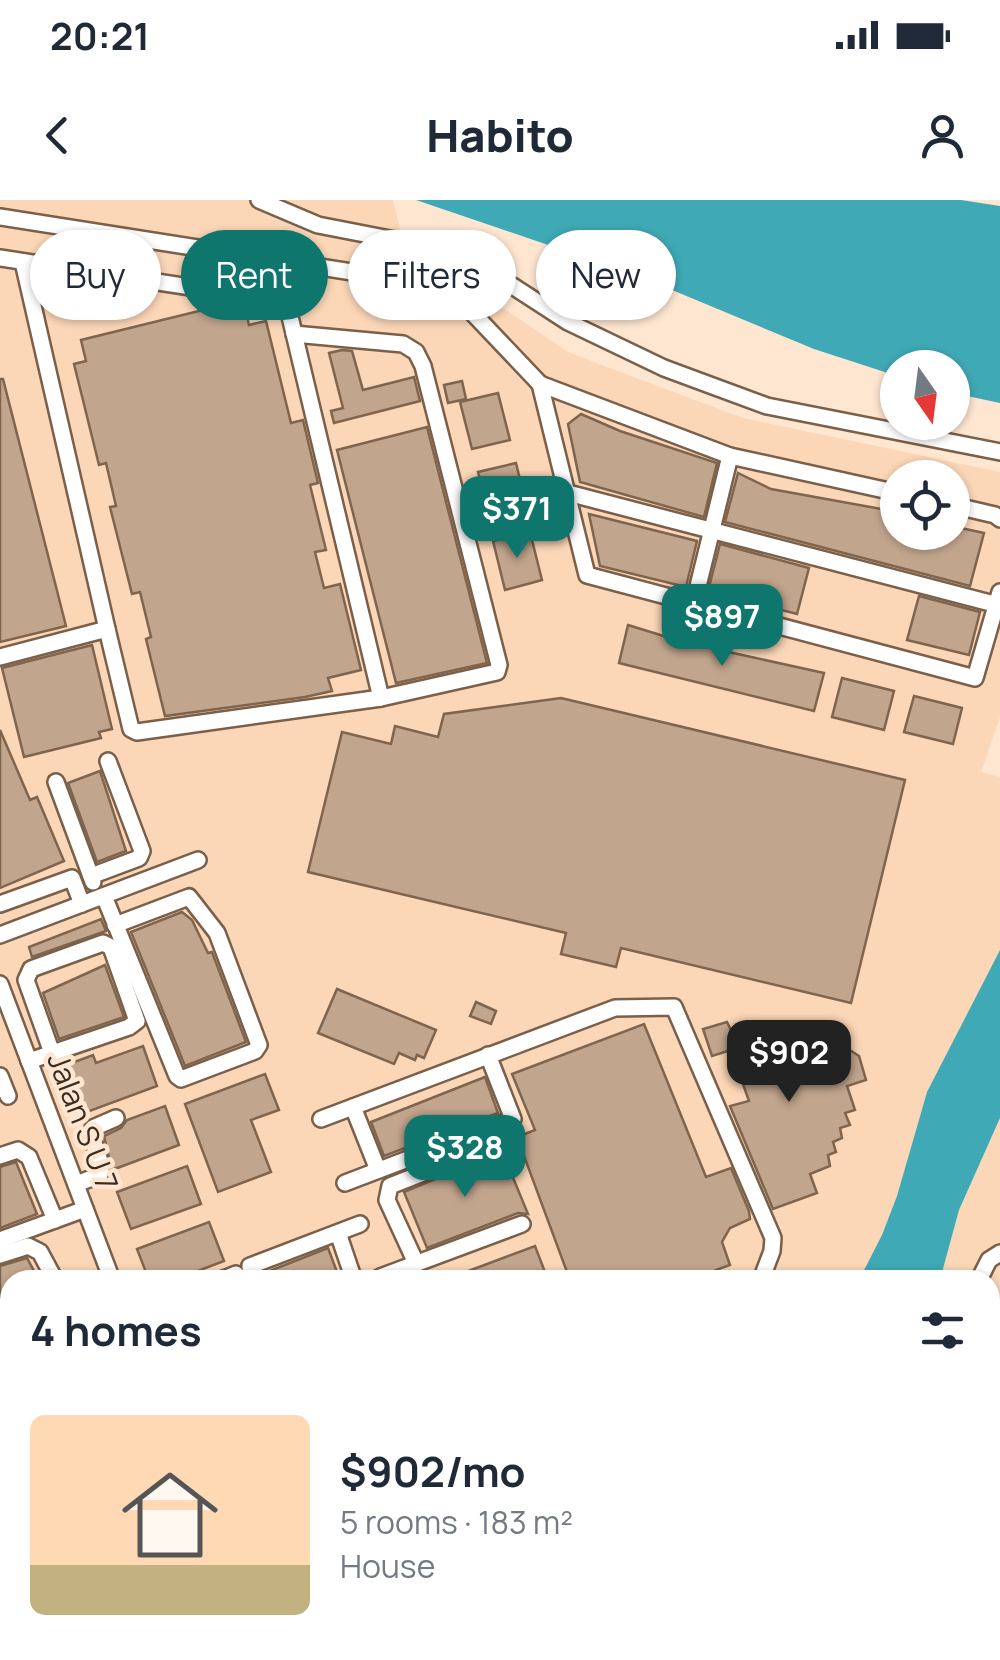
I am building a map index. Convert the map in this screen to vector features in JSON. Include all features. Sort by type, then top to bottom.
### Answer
[{"type":"street","points":[[260,200],[318,225],[426,246],[491,272],[568,322],[664,368],[766,406],[1000,452]]},
{"type":"street","points":[[0,217],[448,287],[540,384],[730,456],[880,489]]},
{"type":"street","points":[[0,258],[286,304],[381,698]]},
{"type":"street","points":[[23,262],[134,732],[381,698],[497,672],[424,366],[416,352],[402,344],[294,334]]},
{"type":"street","points":[[540,384],[587,575],[975,678],[999,599],[568,493]]},
{"type":"street","points":[[687,632],[730,456]]},
{"type":"street","points":[[970,509],[995,514],[1000,519]]},
{"type":"street","points":[[0,657],[107,629]]},
{"type":"street","points":[[90,876],[139,858],[142,851],[108,761]]},
{"type":"street","points":[[56,782],[95,899]]},
{"type":"street","points":[[1,930],[198,860]]},
{"type":"street","points":[[0,904],[72,878],[95,899],[115,925],[176,1076],[181,1079],[255,1051],[259,1045],[217,934],[189,897],[115,925]]},
{"type":"street","points":[[29,1061],[129,1027],[136,1020],[110,948],[103,944],[31,969],[27,974],[52,1053]]},
{"type":"street","name":"Jalan S U 7","points":[[0,984],[108,1270]]},
{"type":"street","points":[[321,1120],[614,1008],[674,1007],[772,1238],[765,1270]]},
{"type":"street","points":[[345,1183],[513,1118],[488,1055]]},
{"type":"street","points":[[0,1076],[8,1096]]},
{"type":"street","points":[[353,1107],[378,1170]]},
{"type":"street","points":[[76,1184],[103,1171],[92,1134],[94,1128],[116,1118]]},
{"type":"street","points":[[416,1263],[387,1200],[390,1186],[491,1146]]},
{"type":"street","points":[[0,1156],[18,1150],[30,1156],[55,1220]]},
{"type":"street","points":[[0,1240],[86,1208]]},
{"type":"street","points":[[250,1270],[250,1266],[360,1224]]},
{"type":"street","points":[[398,1270],[522,1224]]},
{"type":"street","points":[[338,1233],[351,1270]]},
{"type":"street","points":[[0,1255],[28,1246],[40,1252],[50,1270]]},
{"type":"shaded area","points":[[0,200],[393,200],[400,230],[348,230],[348,320],[516,320],[516,317],[570,353],[743,418],[943,460],[880,460],[880,550],[970,550],[970,466],[1000,472],[1000,717],[981,772],[1000,777],[1000,950],[927,1092],[897,1196],[864,1270],[0,1270]]},
{"type":"shaded area","points":[[1000,1118],[1000,1270],[943,1270],[959,1210]]},
{"type":"water","points":[[416,200],[961,200],[1000,206],[1000,403],[970,397],[970,350],[880,350],[880,370],[814,349],[676,292],[676,230],[536,230],[536,241],[516,234],[516,230],[504,230]]},
{"type":"water","points":[[1000,950],[1000,1118],[959,1210],[943,1270],[864,1270],[897,1196],[927,1092]]},
{"type":"building","points":[[181,315],[181,320],[248,320],[249,325],[266,321],[291,423],[303,420],[318,483],[310,485],[326,550],[315,552],[324,588],[340,584],[361,670],[328,678],[332,691],[165,716],[146,639],[151,637],[140,592],[132,594],[110,507],[116,506],[106,463],[99,465],[74,364],[86,361],[81,340]]},
{"type":"building","points":[[352,351],[363,390],[414,377],[420,401],[334,423],[331,411],[343,408],[329,353]]},
{"type":"building","points":[[0,379],[66,626],[0,642]]},
{"type":"building","points":[[462,381],[466,399],[448,403],[444,385]]},
{"type":"building","points":[[498,393],[510,440],[472,449],[460,402]]},
{"type":"building","points":[[581,414],[717,463],[704,517],[580,482],[568,424]]},
{"type":"building","points":[[427,427],[487,663],[396,683],[337,450]]},
{"type":"building","points":[[516,463],[528,512],[491,521],[478,472]]},
{"type":"building","points":[[738,473],[771,489],[880,509],[880,550],[970,550],[970,530],[984,533],[970,586],[725,522]]},
{"type":"building","points":[[589,514],[697,541],[686,587],[600,566]]},
{"type":"building","points":[[530,532],[542,580],[505,590],[493,541]]},
{"type":"building","points":[[720,544],[809,568],[797,614],[708,591]]},
{"type":"building","points":[[919,596],[980,612],[969,655],[907,640]]},
{"type":"building","points":[[628,625],[683,642],[824,673],[814,711],[619,663]]},
{"type":"building","points":[[92,645],[112,729],[99,732],[101,738],[24,757],[2,668]]},
{"type":"building","points":[[842,678],[894,691],[884,730],[832,717]]},
{"type":"building","points":[[914,696],[962,708],[953,744],[904,732]]},
{"type":"building","points":[[561,698],[905,780],[851,1003],[621,948],[616,967],[561,954],[566,933],[308,872],[342,732],[391,744],[395,726],[438,737],[444,714]]},
{"type":"building","points":[[0,730],[30,800],[37,797],[64,861],[0,888]]},
{"type":"building","points":[[100,771],[126,851],[97,862],[68,783]]},
{"type":"building","points":[[182,912],[192,920],[208,953],[212,952],[246,1042],[185,1066],[131,932]]},
{"type":"building","points":[[101,919],[106,931],[32,957],[29,947]]},
{"type":"building","points":[[105,965],[124,1017],[59,1039],[43,993]]},
{"type":"building","points":[[337,989],[436,1030],[424,1058],[417,1055],[415,1060],[399,1053],[394,1064],[318,1033]]},
{"type":"building","points":[[476,1002],[496,1011],[491,1024],[470,1016]]},
{"type":"building","points":[[727,1022],[732,1032],[754,1028],[758,1037],[776,1032],[779,1040],[811,1040],[815,1047],[848,1049],[859,1056],[866,1080],[847,1086],[855,1110],[845,1113],[850,1125],[840,1128],[842,1138],[833,1142],[836,1152],[828,1155],[830,1166],[810,1174],[817,1193],[773,1209],[730,1106],[749,1101],[731,1050],[712,1056],[703,1029]]},
{"type":"building","points":[[644,1024],[706,1177],[731,1168],[749,1211],[750,1219],[730,1228],[722,1242],[730,1265],[716,1270],[566,1270],[517,1137],[535,1130],[512,1074]]},
{"type":"building","points":[[143,1046],[157,1086],[87,1112],[69,1064],[93,1055],[96,1063]]},
{"type":"building","points":[[265,1074],[279,1110],[251,1120],[271,1172],[218,1192],[185,1104]]},
{"type":"building","points":[[485,1077],[498,1113],[384,1156],[371,1122]]},
{"type":"building","points":[[165,1106],[179,1145],[112,1170],[104,1136],[121,1128],[127,1120]]},
{"type":"building","points":[[502,1151],[528,1214],[518,1213],[427,1248],[404,1192]]},
{"type":"building","points":[[16,1162],[37,1214],[0,1228],[0,1167]]},
{"type":"building","points":[[187,1166],[201,1204],[131,1229],[117,1192]]},
{"type":"building","points":[[209,1222],[224,1261],[200,1270],[145,1270],[137,1249]]},
{"type":"building","points":[[535,1246],[544,1270],[471,1270]]},
{"type":"building","points":[[328,1248],[336,1270],[272,1270]]},
{"type":"building","points":[[27,1258],[34,1270],[0,1270],[0,1266]]}]
